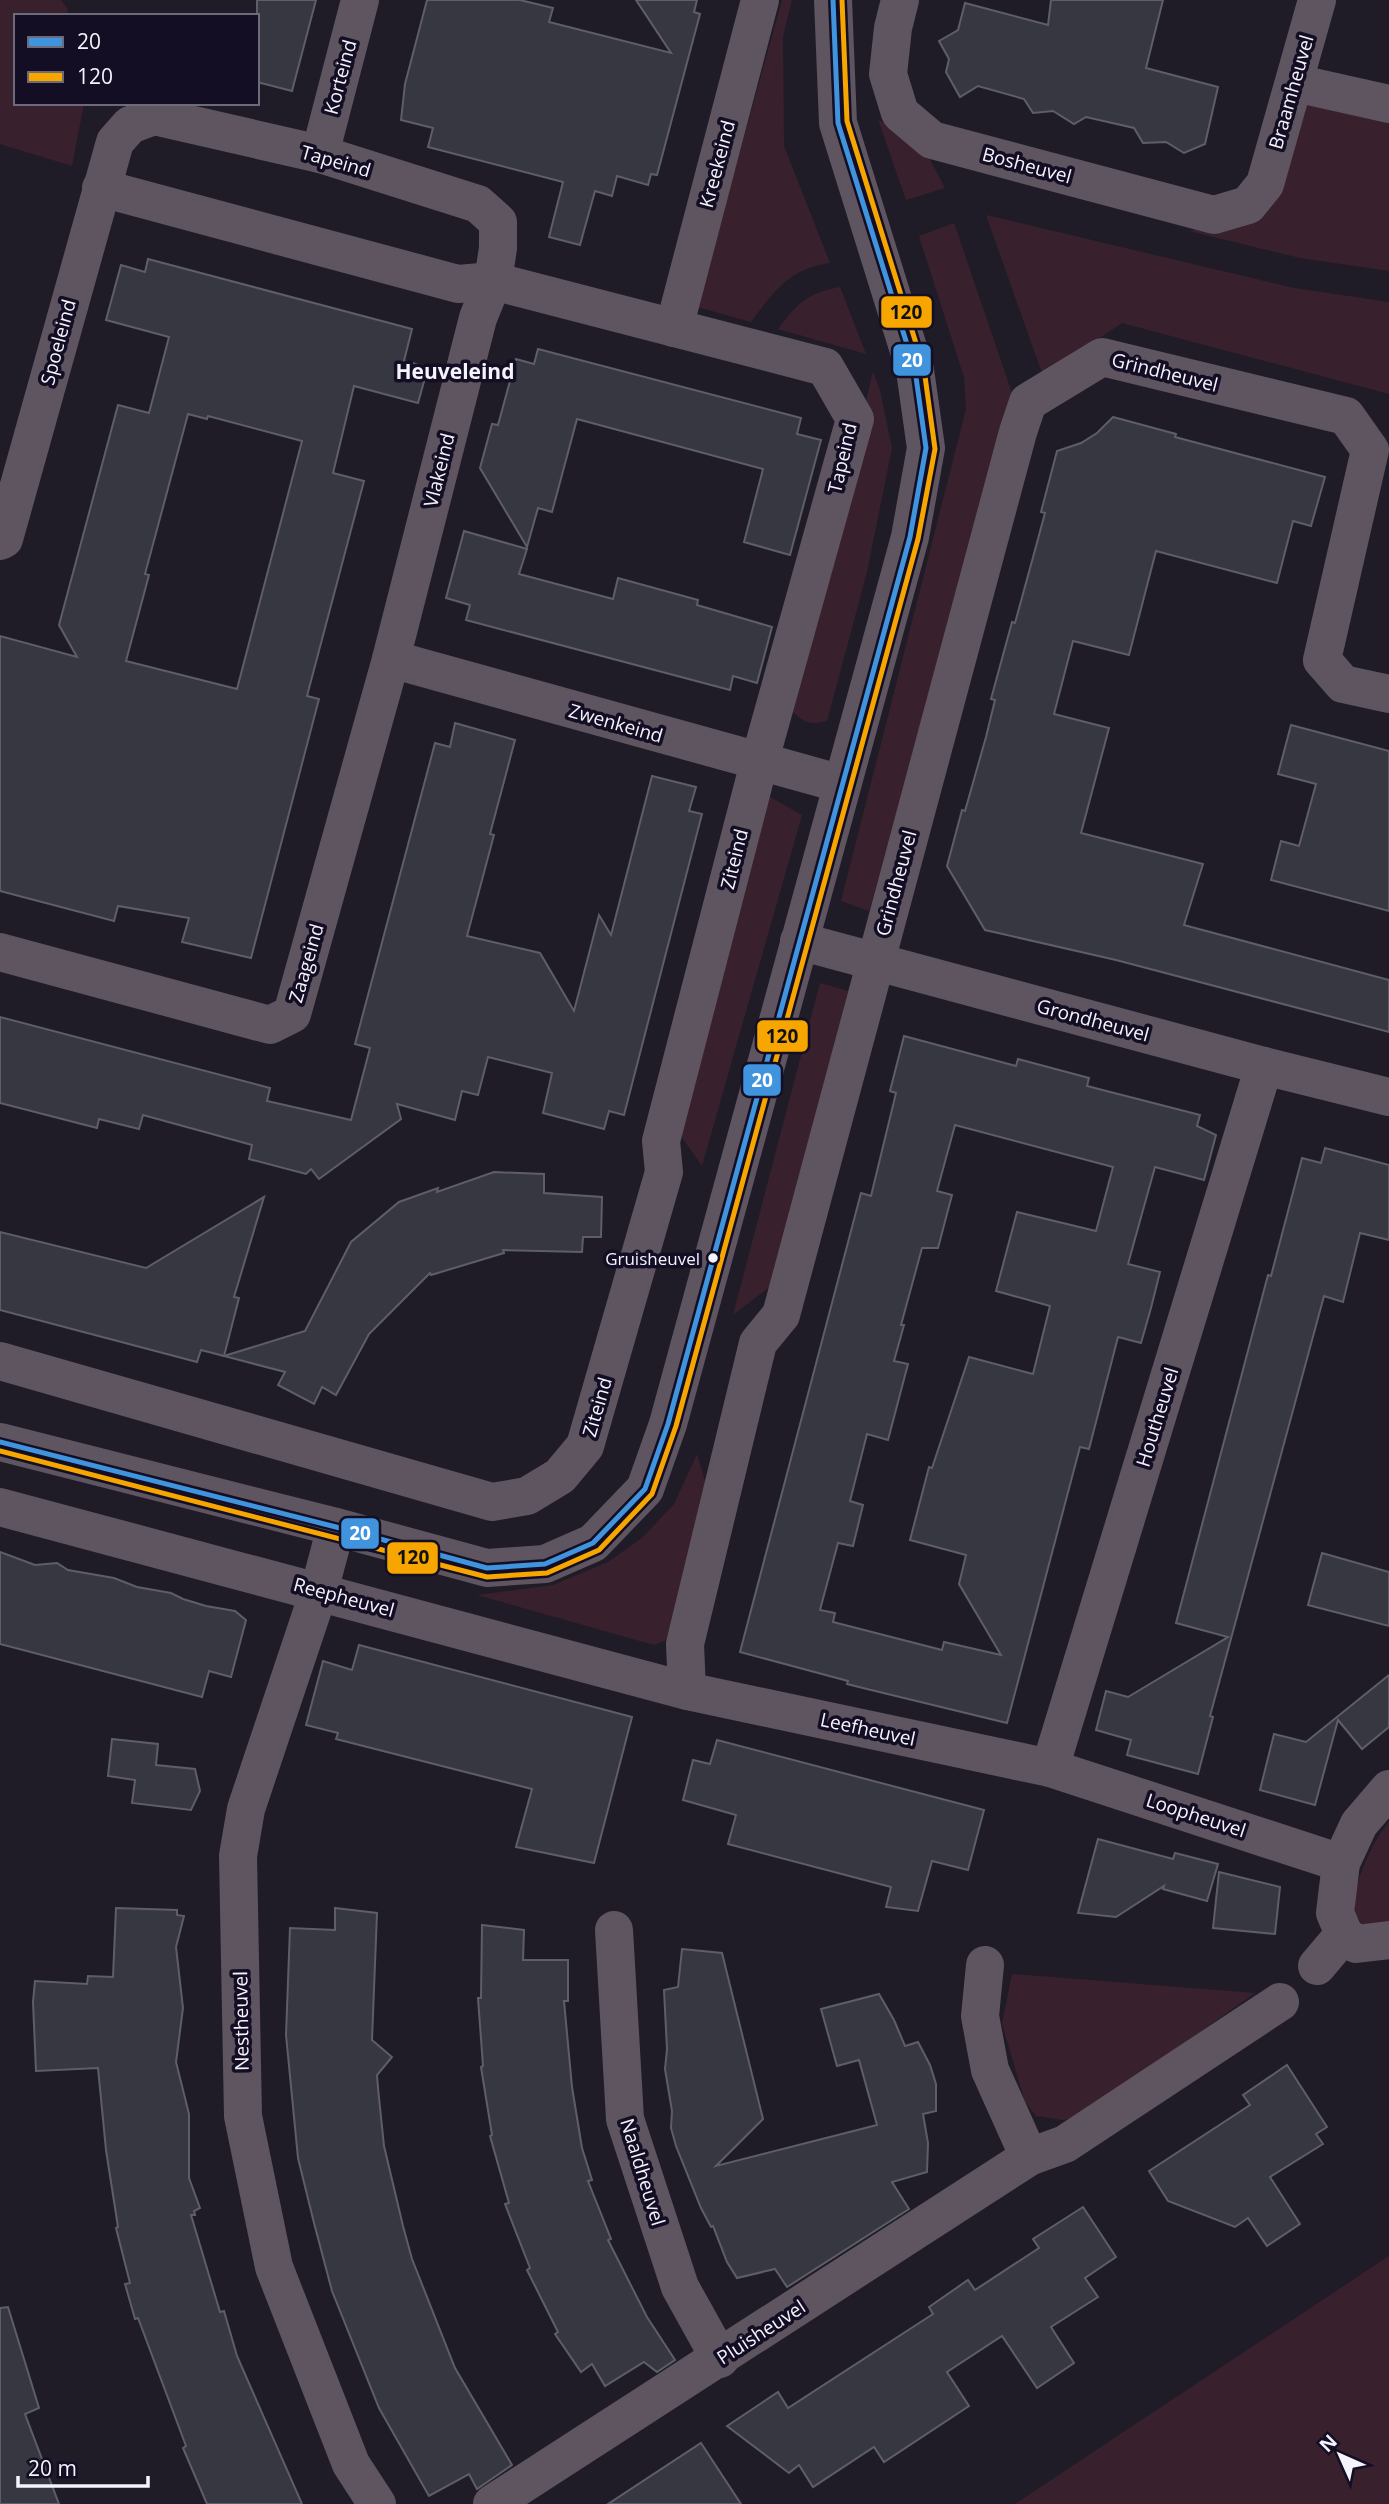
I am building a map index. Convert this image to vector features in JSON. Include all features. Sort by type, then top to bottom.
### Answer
[{"type":"street","name":"Korteind","points":[[320,155],[360,0]]},
{"type":"street","name":"Kreekeind","points":[[674,328],[760,0]]},
{"type":"street","points":[[0,1442],[487,1567],[545,1564],[593,1543],[646,1489],[668,1424],[910,537],[926,448],[915,370],[838,122],[833,0]]},
{"type":"street","name":"Bosheuvel","points":[[900,0],[892,28],[888,74],[900,113],[932,140],[1214,215],[1248,205],[1265,184]]},
{"type":"street","name":"Braamheuvel","points":[[1265,184],[1317,0]]},
{"type":"street","points":[[1295,83],[1389,104]]},
{"type":"street","name":"Tapeind","points":[[115,142],[130,125],[154,116],[320,155],[478,204],[498,222],[494,282]]},
{"type":"street","name":"Spoeleind","points":[[0,541],[4,539],[115,142]]},
{"type":"street","name":"Tapeind","points":[[100,188],[458,284],[494,282],[825,367],[855,419],[759,763]]},
{"type":"street","name":"Vlakeind","points":[[391,659],[478,318],[494,282]]},
{"type":"street","name":"Grindheuvel","points":[[875,961],[1014,445],[1028,402],[1102,357],[1346,416],[1370,450],[1322,660],[1343,684],[1389,694]]},
{"type":"street","name":"Zwenkeind","points":[[391,659],[842,784]]},
{"type":"street","name":"Zaageind","points":[[0,952],[270,1025],[292,1014],[391,659]]},
{"type":"street","name":"Ziteind","points":[[0,1361],[492,1502],[527,1496],[560,1476],[585,1446],[664,1172],[661,1141],[759,763]]},
{"type":"street","name":"Grondheuvel","points":[[799,941],[1389,1097]]},
{"type":"street","points":[[687,1690],[685,1644],[758,1343],[781,1315],[875,961]]},
{"type":"street","name":"Houtheuvel","points":[[1050,1768],[1264,1066]]},
{"type":"street","name":"Reepheuvel","points":[[0,1507],[687,1690]]},
{"type":"street","name":"Nestheuvel","points":[[336,1527],[319,1591],[246,1809],[238,1856],[243,2116],[274,2267],[351,2464],[377,2504]]},
{"type":"street","name":"Leefheuvel","points":[[687,1690],[1050,1768]]},
{"type":"street","name":"Loopheuvel","points":[[1050,1768],[1341,1863]]},
{"type":"street","points":[[1389,1789],[1359,1824],[1341,1863],[1335,1913],[1344,1934],[1356,1944],[1389,1940]]},
{"type":"street","name":"Naaldheuvel","points":[[614,1930],[625,2119],[680,2287],[719,2359]]},
{"type":"street","points":[[1317,1966],[1344,1934]]},
{"type":"street","points":[[985,1965],[980,2016],[990,2070],[1029,2157]]},
{"type":"street","name":"Pluisheuvel","points":[[492,2504],[1029,2157],[1065,2144],[1280,2002]]},
{"type":"shaded area","points":[[0,0],[61,0],[68,10],[67,14],[14,14],[14,105],[84,105],[72,166],[0,144]]},
{"type":"shaded area","points":[[782,0],[792,0],[783,36],[784,146],[830,263],[793,276],[776,291],[751,322],[697,307]]},
{"type":"shaded area","points":[[1303,101],[1389,117],[1389,271],[1300,258],[1189,231],[1251,217]]},
{"type":"shaded area","points":[[878,119],[927,154],[945,188],[906,200]]},
{"type":"shaded area","points":[[986,215],[1294,288],[1389,302],[1389,394],[1122,323],[1043,376]]},
{"type":"shaded area","points":[[954,223],[1013,396],[869,911],[841,901],[966,409],[964,377],[919,236]]},
{"type":"shaded area","points":[[840,287],[866,354],[778,329],[804,300],[819,292]]},
{"type":"shaded area","points":[[873,372],[880,390],[892,448],[867,572],[827,721],[810,723],[789,708]]},
{"type":"shaded area","points":[[765,794],[802,815],[702,1166],[676,1129]]},
{"type":"shaded area","points":[[820,983],[848,991],[771,1286],[733,1315]]},
{"type":"shaded area","points":[[697,1454],[709,1495],[666,1640],[654,1645],[477,1595],[553,1585],[608,1562],[642,1538],[674,1504]]},
{"type":"shaded area","points":[[1389,1822],[1389,1929],[1363,1926],[1355,1911],[1356,1889],[1370,1851]]},
{"type":"shaded area","points":[[1012,1974],[1255,1993],[1079,2117],[1063,2120],[1036,2116],[1025,2102],[1002,2024]]},
{"type":"shaded area","points":[[1389,2256],[1389,2504],[1015,2504]]},
{"type":"building","points":[[257,0],[316,0],[292,91],[259,83]]},
{"type":"building","points":[[427,0],[520,0],[553,8],[549,22],[671,53],[636,0],[697,0],[694,12],[700,14],[657,175],[651,174],[648,185],[617,176],[612,196],[595,191],[580,245],[549,237],[563,182],[428,147],[433,128],[401,120],[405,84]]},
{"type":"building","points":[[1051,0],[1163,0],[1146,68],[1218,87],[1205,144],[1184,153],[1166,142],[1143,143],[1134,128],[1086,117],[1074,124],[1053,111],[1033,113],[1024,99],[978,86],[960,97],[946,72],[949,59],[939,41],[958,30],[965,3],[1048,25]]},
{"type":"building","points":[[148,259],[412,329],[404,361],[428,367],[418,403],[354,386],[333,473],[364,481],[307,696],[319,699],[251,958],[182,942],[189,918],[118,906],[114,921],[0,891],[0,636],[77,657],[59,625],[118,405],[149,413],[169,337],[106,320],[121,265],[145,272]],"holes":[[[188,414],[207,419],[208,416],[302,441],[237,689],[126,661],[149,575],[145,574]]]},
{"type":"building","points":[[538,349],[801,418],[797,434],[821,440],[790,555],[744,542],[763,469],[577,419],[552,512],[538,508],[527,547],[480,468],[492,424],[498,425],[516,359],[534,364]]},
{"type":"building","points":[[1113,417],[1176,434],[1175,437],[1325,477],[1311,526],[1293,521],[1277,583],[1156,551],[1129,655],[1073,641],[1054,714],[1109,728],[1081,833],[1203,864],[1184,925],[1389,980],[1389,1032],[1116,960],[985,930],[947,866],[986,737],[995,700],[991,699],[1045,513],[1041,512],[1057,451],[1081,443],[1097,433]]},
{"type":"building","points":[[464,531],[527,549],[519,574],[613,599],[618,578],[698,600],[697,605],[772,627],[757,683],[733,676],[730,690],[466,620],[470,605],[446,598]]},
{"type":"building","points":[[455,723],[515,740],[490,834],[494,835],[467,936],[540,953],[574,1011],[599,915],[611,935],[652,776],[696,787],[689,811],[702,814],[624,1115],[609,1111],[604,1129],[543,1113],[552,1073],[488,1057],[478,1095],[462,1091],[455,1120],[397,1104],[401,1119],[319,1179],[311,1169],[306,1174],[249,1159],[252,1145],[143,1115],[139,1129],[99,1119],[97,1128],[0,1103],[0,1017],[270,1088],[267,1101],[351,1120],[370,1048],[355,1044],[435,743],[450,747]]},
{"type":"building","points":[[1291,725],[1389,751],[1389,911],[1271,880],[1281,841],[1299,846],[1316,784],[1278,774]]},
{"type":"building","points":[[904,1036],[1016,1066],[1018,1059],[1089,1078],[1087,1086],[1200,1115],[1197,1126],[1216,1135],[1204,1180],[1155,1167],[1128,1264],[1160,1272],[1151,1308],[1141,1343],[1118,1337],[1089,1449],[1080,1447],[1007,1723],[847,1684],[848,1681],[740,1652],[861,1193],[871,1196],[896,1093],[890,1091]],"holes":[[[955,1125],[1113,1167],[1096,1231],[1017,1212],[996,1291],[1050,1306],[1033,1374],[969,1357],[932,1468],[929,1467],[910,1540],[966,1555],[959,1584],[1001,1655],[944,1642],[942,1650],[833,1622],[835,1613],[820,1610],[838,1543],[853,1546],[863,1505],[850,1501],[867,1434],[888,1440],[908,1364],[894,1361],[904,1325],[901,1325],[922,1248],[938,1248],[952,1195],[937,1191]]]},
{"type":"building","points":[[1325,1148],[1389,1165],[1389,1240],[1360,1233],[1343,1302],[1324,1296],[1210,1716],[1213,1717],[1198,1774],[1127,1755],[1131,1740],[1096,1730],[1106,1691],[1128,1697],[1228,1637],[1176,1623],[1268,1275],[1271,1276],[1302,1158],[1321,1163]]},
{"type":"building","points":[[494,1172],[544,1174],[544,1193],[602,1197],[601,1237],[583,1237],[582,1252],[503,1250],[504,1253],[431,1275],[430,1273],[369,1334],[336,1395],[322,1387],[314,1404],[278,1385],[285,1372],[224,1356],[305,1331],[351,1242],[399,1202]]},
{"type":"building","points":[[264,1197],[234,1297],[239,1298],[224,1356],[201,1350],[197,1362],[0,1310],[0,1232],[146,1268]]},
{"type":"building","points":[[0,1552],[35,1565],[57,1563],[68,1570],[114,1578],[137,1587],[171,1593],[206,1606],[235,1611],[246,1620],[231,1677],[209,1671],[202,1697],[0,1644]]},
{"type":"building","points":[[1322,1553],[1389,1572],[1389,1626],[1308,1605]]},
{"type":"building","points":[[359,1645],[632,1717],[594,1863],[516,1847],[532,1789],[336,1739],[338,1733],[306,1725],[323,1661],[352,1670]]},
{"type":"building","points":[[1389,1675],[1389,1727],[1362,1749],[1338,1720],[1315,1805],[1260,1790],[1274,1734],[1306,1742]]},
{"type":"building","points":[[112,1739],[158,1744],[156,1765],[195,1769],[200,1791],[191,1810],[132,1803],[135,1780],[108,1776]]},
{"type":"building","points":[[717,1740],[984,1810],[968,1870],[932,1861],[918,1911],[886,1907],[891,1887],[728,1844],[736,1815],[683,1800],[693,1760],[710,1764]]},
{"type":"building","points":[[1098,1839],[1173,1859],[1175,1853],[1218,1864],[1207,1901],[1163,1889],[1164,1886],[1116,1917],[1078,1913]]},
{"type":"building","points":[[1219,1872],[1280,1887],[1275,1934],[1213,1928]]},
{"type":"building","points":[[116,1908],[177,1910],[177,1915],[184,1916],[176,1947],[183,2008],[176,2062],[189,2114],[189,2178],[200,2208],[194,2211],[195,2215],[191,2215],[220,2312],[224,2311],[237,2356],[302,2504],[207,2504],[183,2448],[186,2446],[138,2318],[135,2319],[125,2284],[130,2283],[116,2228],[98,2068],[36,2071],[33,2002],[35,1981],[87,1984],[88,1976],[113,1977]]},
{"type":"building","points":[[335,1908],[377,1913],[372,2040],[392,2057],[377,2075],[384,2146],[403,2226],[412,2259],[455,2368],[512,2465],[477,2489],[469,2474],[429,2496],[379,2408],[332,2291],[298,2158],[286,2035],[290,1928],[335,1930]]},
{"type":"building","points":[[482,1925],[524,1930],[523,1960],[568,1960],[568,2001],[564,2001],[572,2087],[582,2148],[592,2180],[588,2181],[611,2239],[608,2240],[647,2317],[675,2360],[657,2372],[644,2362],[605,2386],[592,2364],[581,2372],[555,2334],[558,2332],[527,2270],[530,2268],[505,2204],[509,2203],[490,2136],[492,2135],[481,2067],[478,1998],[481,1998]]},
{"type":"building","points":[[682,1949],[722,1953],[763,2119],[716,2166],[877,2125],[859,2060],[837,2066],[821,2009],[879,1994],[905,2046],[918,2042],[936,2084],[936,2111],[923,2114],[928,2143],[927,2172],[892,2182],[909,2209],[787,2287],[775,2269],[737,2278],[727,2262],[713,2226],[711,2227],[701,2208],[676,2146],[671,2128],[672,2111],[665,2069],[667,2049],[664,1990],[678,1987]]},
{"type":"building","points":[[1287,2065],[1327,2127],[1316,2134],[1323,2144],[1270,2177],[1300,2224],[1267,2246],[1248,2218],[1235,2227],[1168,2201],[1149,2171],[1250,2105],[1243,2095]]},
{"type":"building","points":[[1083,2207],[1116,2257],[1085,2278],[1098,2297],[1051,2327],[1074,2363],[1037,2388],[1002,2336],[947,2372],[969,2406],[884,2462],[874,2447],[813,2487],[799,2465],[789,2473],[727,2426],[778,2392],[788,2408],[933,2314],[929,2307],[968,2280],[975,2290],[1039,2248],[1033,2239]]},
{"type":"building","points":[[8,2307],[39,2408],[25,2414],[59,2504],[0,2504],[0,2308]]},
{"type":"building","points":[[701,2443],[741,2504],[608,2504]]},
{"type":"transit line","name":"20","points":[[0,1442],[487,1568],[545,1564],[593,1543],[645,1489],[668,1424],[910,537],[926,448],[915,370],[838,123],[833,0]]},
{"type":"transit line","name":"120","points":[[0,1451],[487,1577],[547,1573],[599,1550],[652,1494],[676,1426],[918,539],[935,449],[924,369],[847,121],[842,0]]},
{"type":"place","name":"Gruisheuvel","points":[[713,1258]]},
{"type":"district","name":"Heuveleind","points":[[455,371]]}]
